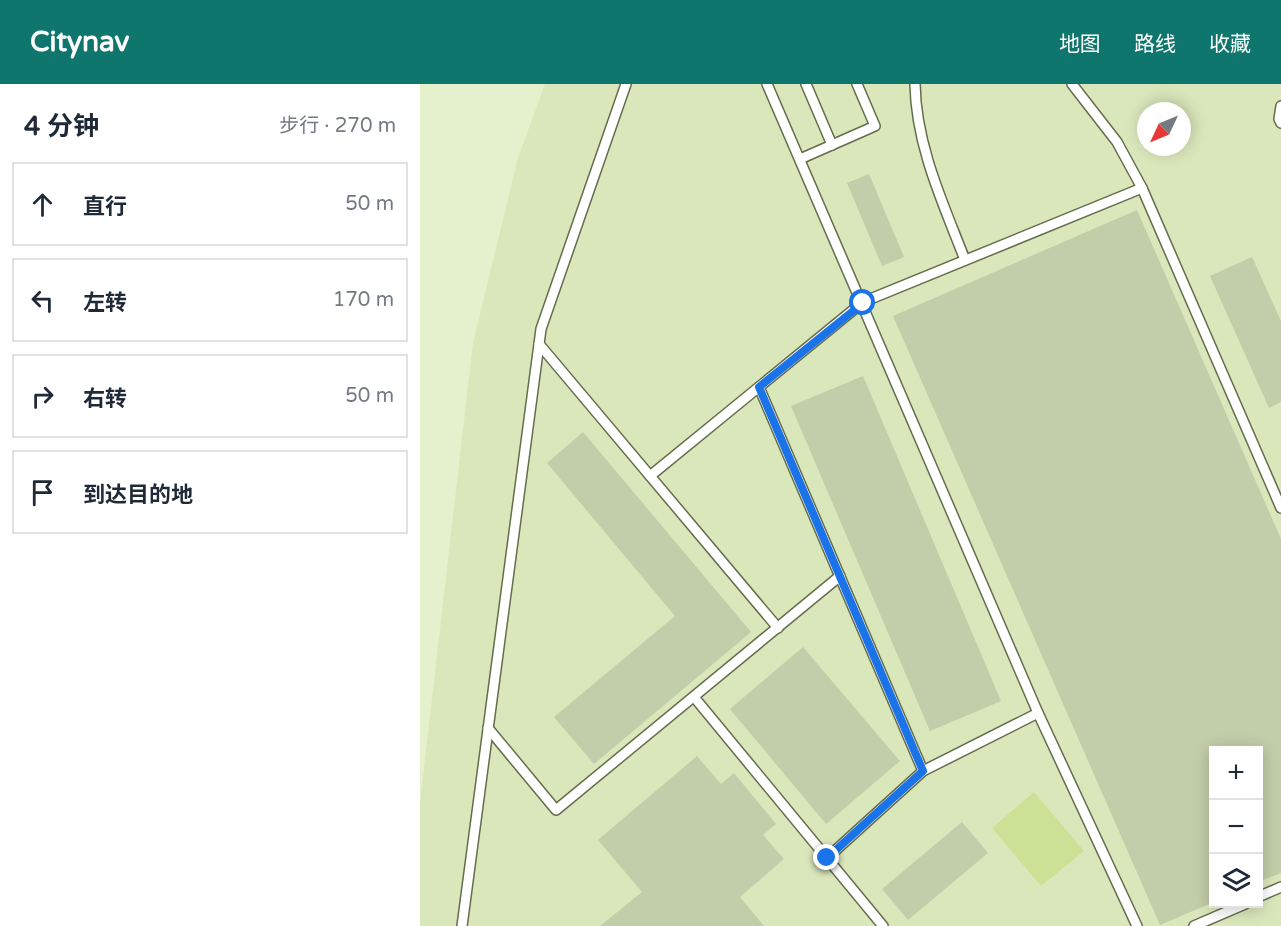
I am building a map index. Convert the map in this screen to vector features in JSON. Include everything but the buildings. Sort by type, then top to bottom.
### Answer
[{"type":"lane","points":[[462,926],[541,329],[626,84]]},
{"type":"lane","points":[[767,84],[1038,713],[1137,926]]},
{"type":"lane","points":[[806,84],[832,145]]},
{"type":"lane","points":[[800,159],[875,126],[857,84]]},
{"type":"lane","points":[[915,84],[915,103],[924,152],[965,260]]},
{"type":"lane","points":[[1072,84],[1117,142],[1142,188],[1281,508]]},
{"type":"lane","points":[[1281,106],[1279,119],[1281,123]]},
{"type":"lane","points":[[650,476],[863,303],[1142,188]]},
{"type":"lane","points":[[539,344],[778,628]]},
{"type":"lane","points":[[759,387],[923,771]]},
{"type":"lane","points":[[488,728],[556,810],[840,576]]},
{"type":"lane","points":[[694,697],[883,926]]},
{"type":"lane","points":[[827,858],[923,771],[1038,713]]},
{"type":"lane","points":[[1263,895],[1281,887]]},
{"type":"lane","points":[[1194,926],[1234,908]]},
{"type":"shaded area","points":[[545,84],[1281,84],[1281,926],[420,926],[420,803],[473,343],[518,158]]},
{"type":"green space","points":[[1034,792],[1084,851],[1041,886],[992,828]]},
{"type":"route","points":[[827,858],[923,771],[759,387],[863,303]]}]
